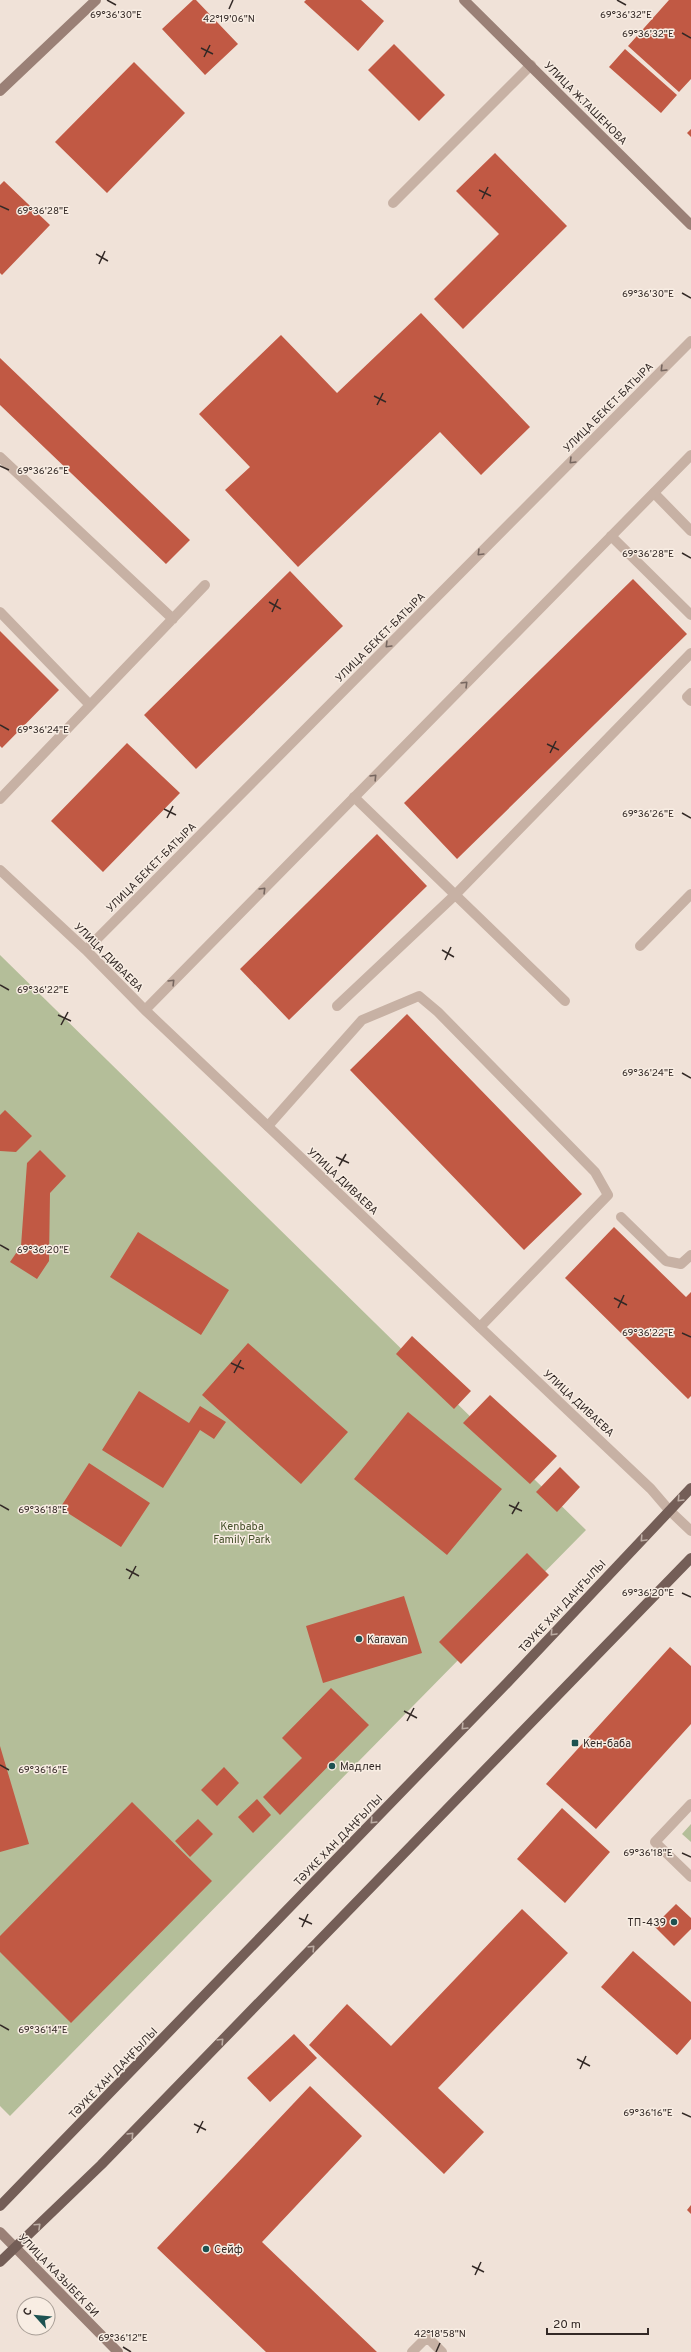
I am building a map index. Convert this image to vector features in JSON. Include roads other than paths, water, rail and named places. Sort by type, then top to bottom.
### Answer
[{"type":"main road","name":"ТӘУКЕ ХАН ДАҢҒЫЛЫ","points":[[0,2206],[507,1683],[691,1488]]},
{"type":"main road","points":[[0,2262],[101,2165],[691,1558]]},
{"type":"street","points":[[0,91],[96,0]]},
{"type":"street","name":"УЛИЦА Ж.ТАШЕНОВА","points":[[464,0],[691,225]]},
{"type":"street","points":[[393,203],[531,65]]},
{"type":"street","name":"УЛИЦА БЕКЕТ-БАТЫРА","points":[[86,950],[691,341]]},
{"type":"street","points":[[145,1010],[691,455]]},
{"type":"street","points":[[0,456],[173,619]]},
{"type":"street","points":[[654,493],[691,531]]},
{"type":"street","points":[[611,536],[691,615]]},
{"type":"street","points":[[0,799],[205,585]]},
{"type":"street","points":[[0,612],[90,705]]},
{"type":"street","points":[[337,1006],[455,895],[691,653]]},
{"type":"street","points":[[691,692],[687,697],[691,701]]},
{"type":"street","points":[[354,797],[564,1001]]},
{"type":"street","name":"УЛИЦА ДИВАЕВА","points":[[0,870],[86,950],[145,1010],[651,1488],[669,1510],[691,1531]]},
{"type":"street","points":[[640,946],[691,894]]},
{"type":"street","points":[[268,1126],[362,1020],[419,996],[438,1012],[595,1172],[608,1195],[480,1327]]},
{"type":"street","points":[[621,1217],[666,1261],[681,1264],[691,1254]]},
{"type":"street","points":[[691,1804],[655,1842],[691,1877]]},
{"type":"street","name":"УЛИЦА КАЗЫБЕК БИ","points":[[0,2232],[118,2352]]},
{"type":"street","points":[[412,2352],[427,2338],[442,2352]]},
{"type":"place","name":"Karavan","points":[[359,1639]]},
{"type":"place","name":"Кен-баба","points":[[575,1743]]},
{"type":"place","name":"Мадлен","points":[[332,1766]]},
{"type":"place","name":"ТП-439","points":[[674,1922]]},
{"type":"place","name":"Сейф","points":[[206,2249]]},
{"type":"park label","name":"Kenbaba Family Park","points":[[242,1532]]}]
